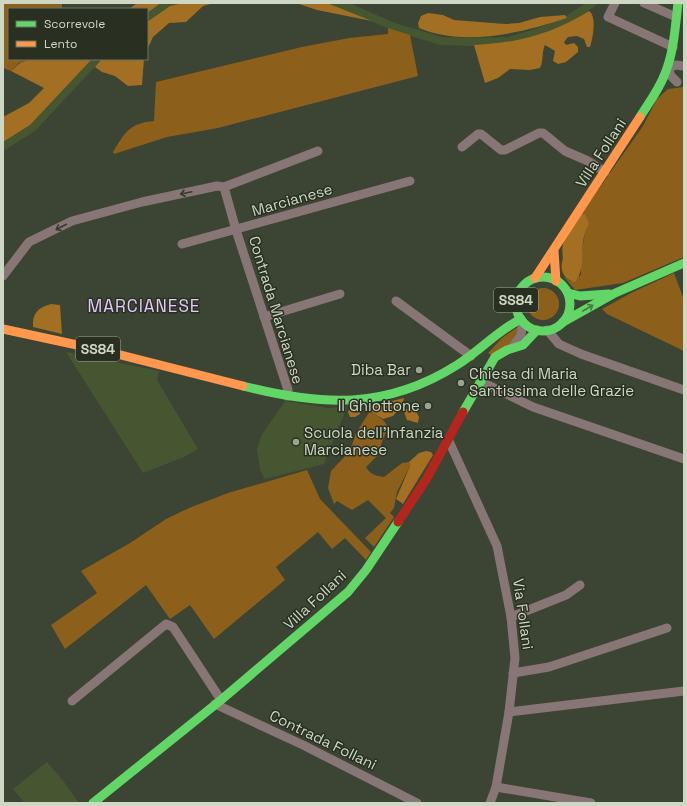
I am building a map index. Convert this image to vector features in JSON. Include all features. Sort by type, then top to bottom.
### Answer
[{"type":"street","points":[[615,3],[608,16],[673,49],[684,66]]},
{"type":"street","points":[[644,3],[676,17]]},
{"type":"street","name":"Villa Follani","points":[[535,278],[659,87],[668,68],[673,49],[678,3]]},
{"type":"street","points":[[680,82],[670,76],[668,68],[684,66]]},
{"type":"street","points":[[659,87],[680,82]]},
{"type":"street","points":[[462,147],[478,134],[481,134],[500,150],[505,150],[539,133],[543,133],[565,151],[588,161],[605,172]]},
{"type":"street","points":[[3,276],[29,242],[72,221],[142,202],[217,186],[224,187],[318,151]]},
{"type":"street","name":"Marcianese","points":[[182,244],[410,181]]},
{"type":"street","name":"Contrada Marcianese","points":[[224,187],[236,230],[288,390],[287,396]]},
{"type":"street","points":[[554,250],[556,281]]},
{"type":"street","name":"SS84","points":[[516,299],[516,306],[522,321],[537,330],[547,330],[556,328],[563,322],[613,294],[684,263]]},
{"type":"street","name":"SS84","points":[[509,310],[522,288],[535,278],[542,277],[556,281],[563,286],[568,294],[580,296],[613,294]]},
{"type":"street","points":[[264,317],[340,294]]},
{"type":"street","points":[[563,322],[570,308],[568,294]]},
{"type":"street","points":[[396,301],[471,356]]},
{"type":"street","name":"SS84","points":[[492,337],[502,320]]},
{"type":"street","name":"Villa Follani","points":[[512,348],[522,335],[522,321]]},
{"type":"street","name":"SS84","points":[[3,329],[127,356],[287,396],[321,401],[371,400],[413,387],[458,365],[471,356],[505,326],[522,321]]},
{"type":"street","name":"Villa Follani","points":[[93,803],[218,702],[348,592],[366,570],[427,478],[480,381],[496,358],[512,348],[522,345],[537,330]]},
{"type":"street","points":[[547,330],[559,344],[581,354],[684,390]]},
{"type":"street","points":[[480,381],[533,407],[684,459]]},
{"type":"street","name":"Via Follani","points":[[448,439],[497,546],[511,618],[515,658],[509,712],[496,787],[490,803]]},
{"type":"street","points":[[511,618],[566,595],[580,584]]},
{"type":"street","points":[[72,701],[166,624],[173,627],[218,702]]},
{"type":"street","points":[[513,673],[549,667],[667,628]]},
{"type":"street","points":[[509,712],[684,691]]},
{"type":"street","name":"Contrada Follani","points":[[218,702],[417,803]]},
{"type":"street","points":[[496,787],[590,803]]},
{"type":"shaded area","points":[[3,3],[62,3],[62,8],[8,8],[8,60],[27,60],[19,63],[11,71],[3,68]]},
{"type":"shaded area","points":[[137,3],[161,3],[148,12],[148,8],[130,8]]},
{"type":"shaded area","points":[[161,3],[183,3],[170,6],[148,21],[148,12]]},
{"type":"shaded area","points":[[183,3],[214,3],[203,6],[186,22],[169,23],[153,37],[148,48],[148,21],[170,6]]},
{"type":"shaded area","points":[[296,3],[327,3],[372,21],[317,10]]},
{"type":"shaded area","points":[[327,3],[349,3],[395,23],[442,37],[474,38],[508,37],[560,20],[586,3],[599,3],[564,28],[509,45],[475,46],[440,45],[392,30]]},
{"type":"shaded area","points":[[589,11],[594,22],[590,47],[587,47],[584,39],[577,36],[568,37],[564,42],[566,45],[574,43],[578,47],[578,52],[566,62],[558,64],[553,61],[555,51],[545,45],[540,68],[530,70],[510,69],[498,78],[485,83],[474,45],[505,42],[534,36],[562,26]]},
{"type":"shaded area","points":[[428,13],[443,15],[454,20],[505,24],[519,23],[540,17],[565,15],[567,18],[550,24],[512,33],[493,36],[455,37],[436,34],[419,28],[418,23],[421,16]]},
{"type":"shaded area","points":[[388,28],[410,35],[418,76],[218,128],[167,137],[114,154],[113,152],[125,134],[134,126],[154,121],[156,82],[302,47],[349,38],[388,34]]},
{"type":"shaded area","points":[[28,60],[91,60],[30,125],[3,142],[3,117],[29,103],[44,88],[11,71],[20,63]]},
{"type":"shaded area","points":[[91,60],[101,60],[35,131],[3,151],[3,142],[30,125]]},
{"type":"shaded area","points":[[101,60],[144,60],[142,85],[128,86],[115,76],[102,72],[95,67]]},
{"type":"shaded area","points":[[684,87],[684,257],[623,283],[575,290],[564,277],[570,281],[581,275],[581,261],[585,230],[581,214],[643,126],[657,99],[668,89]]},
{"type":"shaded area","points":[[581,214],[585,214],[589,224],[585,231],[581,269],[575,282],[571,281],[564,275],[562,269],[562,246],[568,232]]},
{"type":"shaded area","points":[[674,273],[684,300],[684,351],[607,314],[602,309],[631,293]]},
{"type":"shaded area","points":[[540,288],[546,288],[556,295],[559,304],[558,310],[552,317],[546,320],[540,320],[530,313],[527,307],[527,301],[534,291]]},
{"type":"shaded area","points":[[51,304],[60,305],[62,334],[33,327],[35,315],[39,309]]},
{"type":"shaded area","points":[[519,326],[515,340],[494,357],[488,353],[502,338]]},
{"type":"shaded area","points":[[66,352],[159,371],[157,380],[198,449],[184,457],[143,473]]},
{"type":"shaded area","points":[[404,398],[402,406],[408,410],[411,408],[415,409],[419,417],[418,423],[407,420],[404,412],[399,409],[393,416],[383,419],[370,411],[372,406]]},
{"type":"shaded area","name":"Scuola dell'Infanzia Marcianese","points":[[285,401],[328,408],[347,407],[324,464],[265,479],[260,470],[257,449],[261,436]]},
{"type":"shaded area","points":[[358,406],[361,409],[360,414],[355,417],[350,417],[348,412],[350,407]]},
{"type":"shaded area","points":[[370,411],[385,422],[387,430],[381,445],[380,453],[366,467],[373,474],[384,477],[402,463],[409,462],[410,466],[397,492],[394,508],[390,513],[394,517],[374,547],[365,538],[386,518],[368,500],[352,510],[337,501],[334,504],[328,488],[331,471],[350,451],[356,433]]},
{"type":"shaded area","points":[[426,451],[431,452],[433,455],[403,504],[396,499],[410,466],[409,462],[419,453]]},
{"type":"shaded area","points":[[307,470],[320,499],[371,552],[366,560],[345,538],[332,549],[318,532],[276,567],[285,580],[214,639],[190,605],[170,619],[146,585],[65,649],[51,625],[97,593],[81,571],[130,543],[166,519],[189,508],[228,493]]},
{"type":"shaded area","points":[[47,762],[79,803],[25,803],[13,789]]},
{"type":"traffic: fast","points":[[640,117],[659,87],[664,76],[674,40],[678,3]]},
{"type":"traffic: fast","points":[[563,322],[613,294],[684,263]]},
{"type":"traffic: fast","points":[[543,277],[553,279],[562,285],[568,294],[570,304],[568,314],[562,323],[553,329],[543,331],[533,329],[524,323],[518,314],[516,304],[518,294],[524,285],[533,279],[543,277]]},
{"type":"traffic: fast","points":[[568,293],[580,296],[609,294]]},
{"type":"traffic: fast","points":[[243,386],[272,393],[326,400],[353,400],[379,397],[405,390],[431,380],[457,365],[504,329],[521,319]]},
{"type":"traffic: fast","points":[[463,412],[495,357],[507,350],[523,345],[537,330]]},
{"type":"traffic: fast","points":[[93,803],[221,700],[348,592],[366,570],[398,522]]},
{"type":"traffic: slow","points":[[535,278],[640,117]]},
{"type":"traffic: slow","points":[[554,251],[556,281]]},
{"type":"traffic: slow","points":[[3,329],[105,351],[243,386]]},
{"type":"traffic: jam","points":[[398,522],[427,478],[463,412]]},
{"type":"place","name":"Diba Bar","points":[[419,370]]},
{"type":"place","name":"Chiesa di Maria Santissima delle Grazie","points":[[461,383]]},
{"type":"place","name":"Il Ghiottone","points":[[428,406]]},
{"type":"place","name":"Scuola dell'Infanzia Marcianese","points":[[296,442]]},
{"type":"district","name":"MARCIANESE","points":[[144,306]]}]
